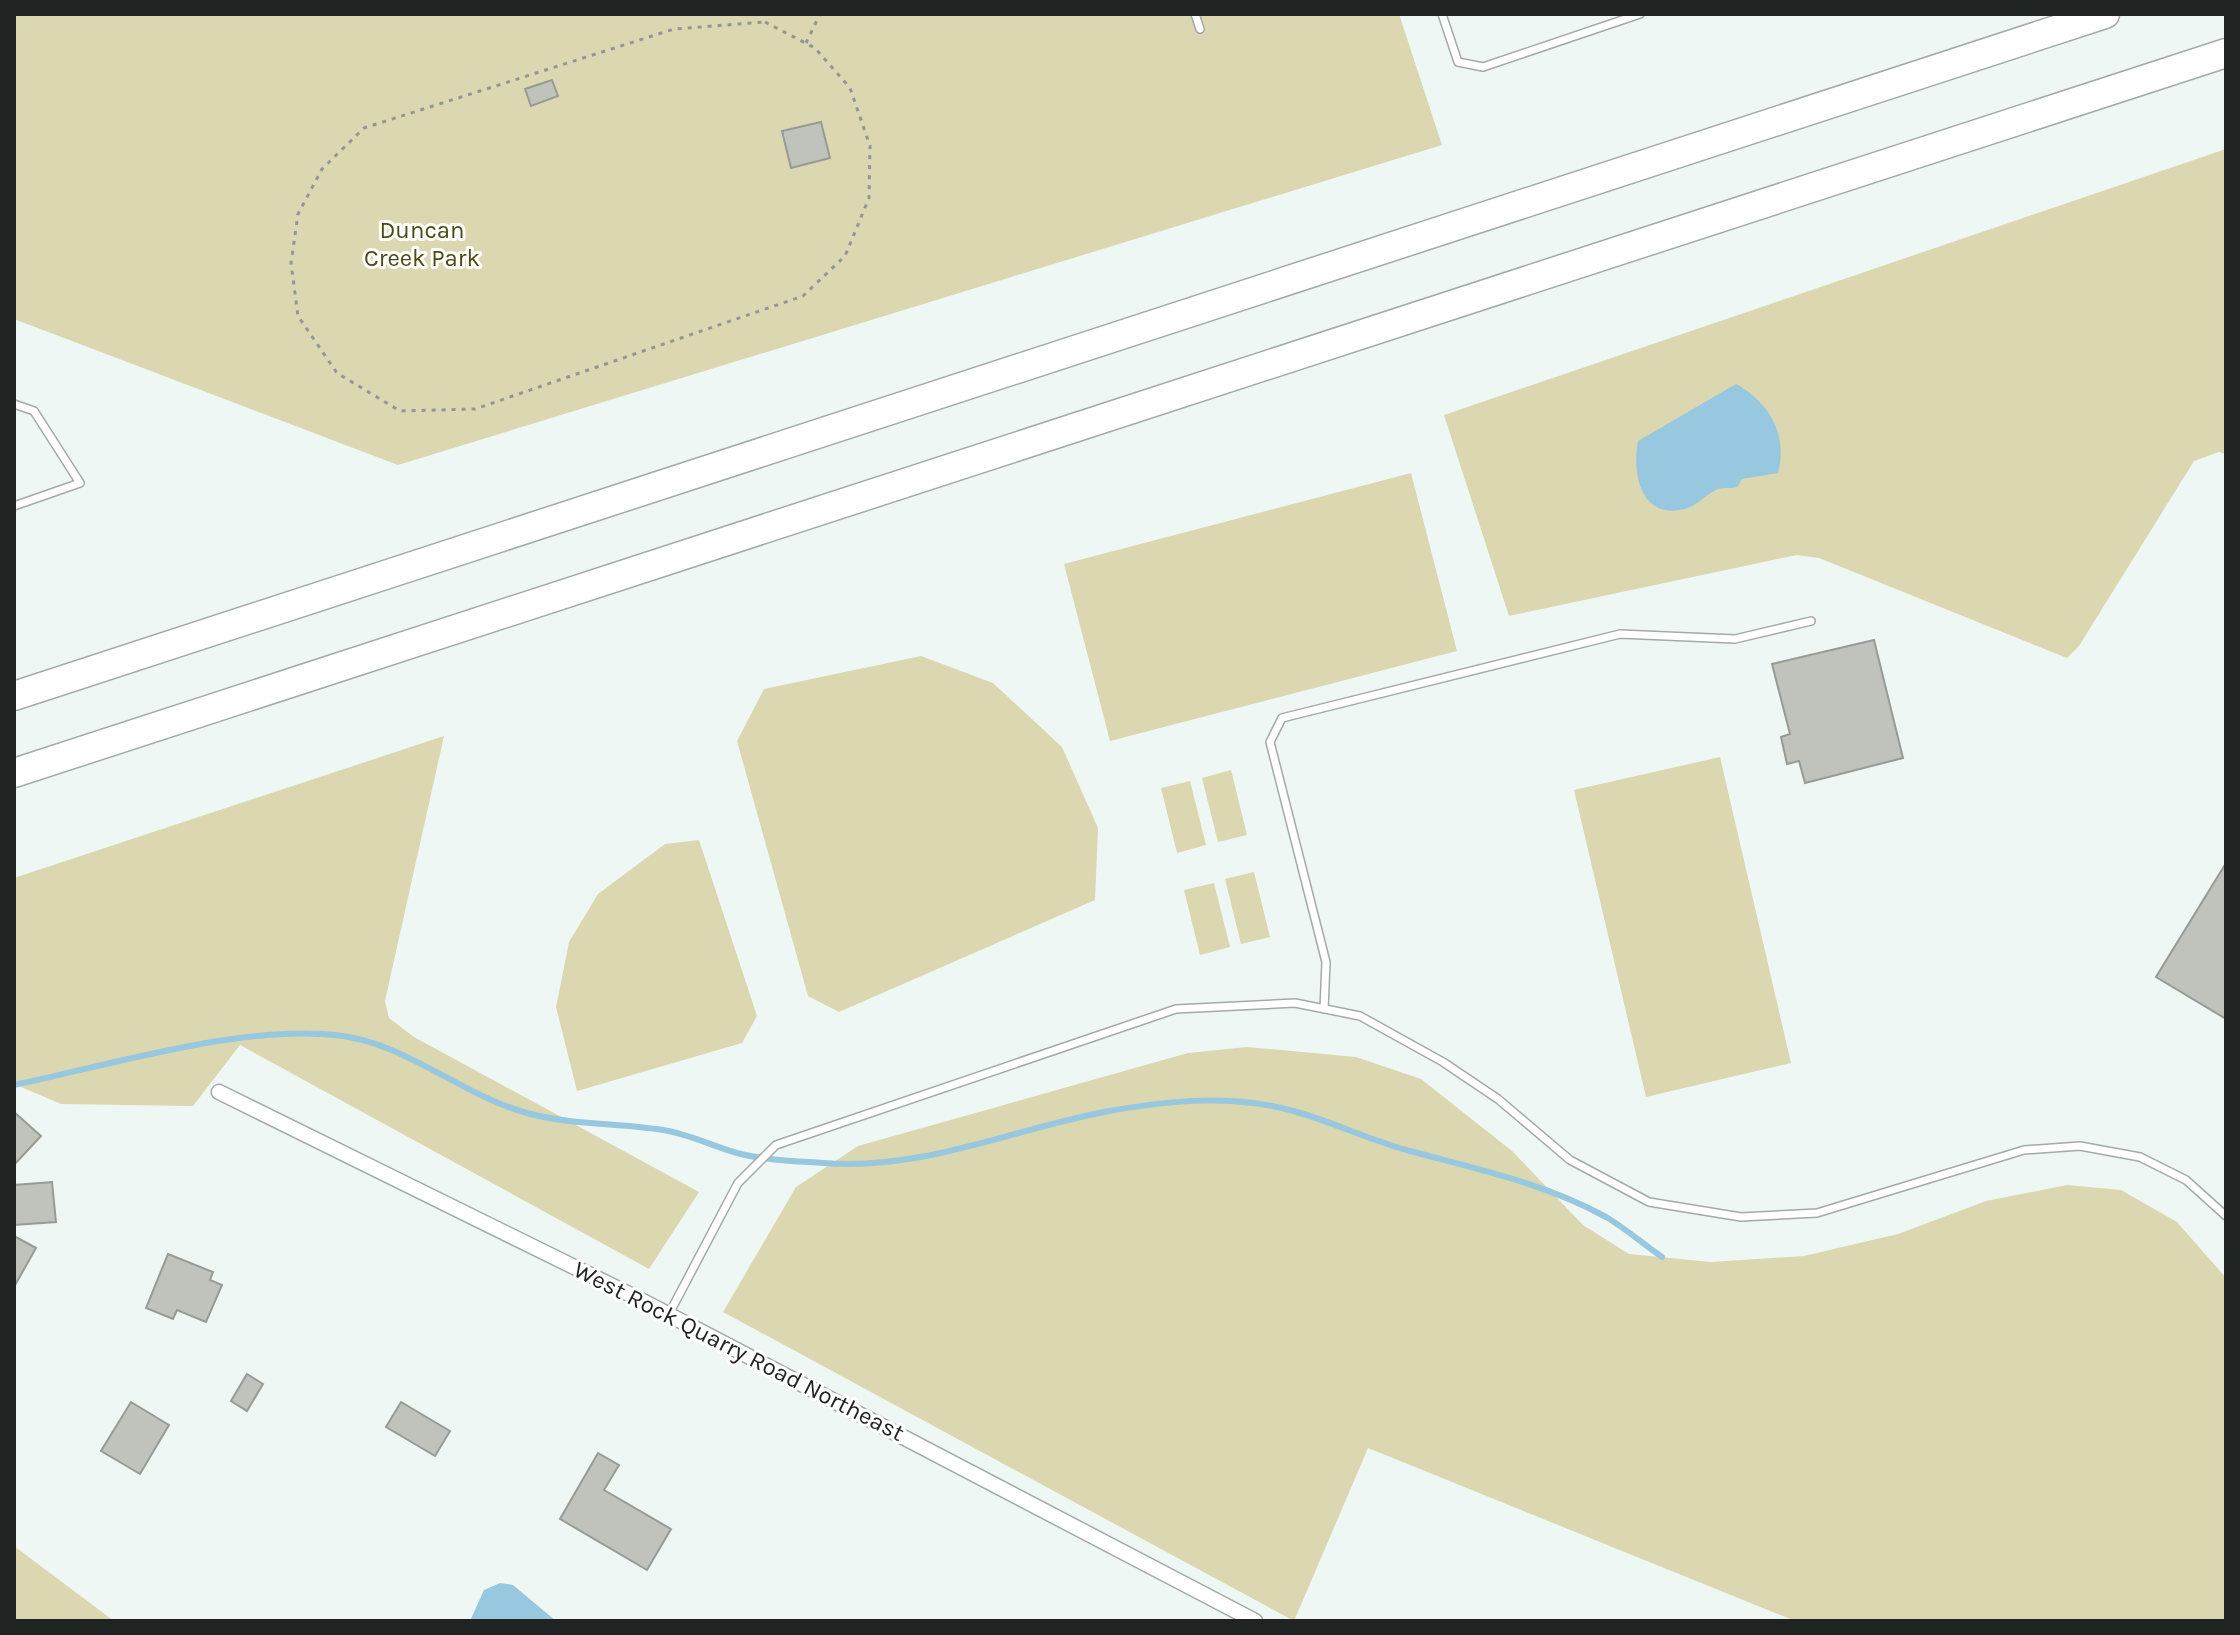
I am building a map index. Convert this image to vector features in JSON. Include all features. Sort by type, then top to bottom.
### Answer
[{"type":"highway","points":[[14,696],[2105,14]]},
{"type":"highway","points":[[14,773],[2226,53]]},
{"type":"street","name":"West Rock Quarry Road Northeast","points":[[219,1092],[669,1314],[1255,1621]]},
{"type":"lane","points":[[1195,14],[1200,29]]},
{"type":"lane","points":[[1442,14],[1458,62],[1483,67],[1640,14]]},
{"type":"lane","points":[[14,404],[34,411],[80,483],[14,506]]},
{"type":"lane","points":[[1324,1009],[1326,962],[1270,742],[1282,718],[1620,634],[1735,639],[1811,621]]},
{"type":"lane","points":[[669,1314],[738,1183],[776,1145],[1176,1009],[1295,1003],[1360,1016],[1443,1062],[1498,1099],[1570,1160],[1649,1202],[1741,1217],[1817,1213],[2024,1150],[2080,1146],[2140,1157],[2186,1180],[2226,1216]]},
{"type":"path","points":[[806,43],[820,14]]},
{"type":"path","points":[[765,22],[806,43],[815,48],[850,88],[870,146],[869,198],[845,256],[803,296],[475,409],[400,411],[337,373],[298,316],[291,263],[298,214],[322,169],[364,128],[674,29],[765,22]]},
{"type":"green space","name":"Duncan Creek Park","points":[[14,14],[1399,14],[1442,145],[398,465],[14,319]]},
{"type":"green space","points":[[2226,149],[2226,454],[2219,452],[2194,461],[2079,646],[2067,658],[1819,558],[1797,555],[1509,616],[1444,415]]},
{"type":"green space","points":[[1411,473],[1457,651],[1110,741],[1064,564]]},
{"type":"green space","points":[[921,656],[993,683],[1062,747],[1098,828],[1095,900],[839,1012],[808,996],[737,741],[764,689]]},
{"type":"green space","points":[[444,736],[385,1001],[389,1018],[414,1037],[699,1192],[649,1269],[240,1045],[193,1106],[61,1104],[14,1084],[14,878]]},
{"type":"green space","points":[[1720,757],[1791,1063],[1646,1097],[1574,790]]},
{"type":"green space","points":[[1231,770],[1247,835],[1218,842],[1202,778]]},
{"type":"green space","points":[[1190,781],[1206,845],[1177,853],[1161,788]]},
{"type":"green space","points":[[699,840],[757,1016],[742,1043],[577,1091],[556,1007],[569,942],[598,894],[665,844]]},
{"type":"green space","points":[[1254,872],[1270,937],[1241,944],[1225,879]]},
{"type":"green space","points":[[1214,883],[1230,947],[1200,955],[1184,890]]},
{"type":"green space","points":[[1247,1047],[1356,1057],[1421,1079],[1512,1151],[1583,1225],[1629,1254],[1711,1262],[1804,1256],[1898,1234],[1986,1201],[2067,1185],[2121,1190],[2177,1222],[2226,1278],[2226,1621],[1795,1621],[1368,1448],[1294,1621],[723,1312],[796,1187],[858,1146],[1188,1053]]},
{"type":"green space","points":[[14,1546],[114,1621],[14,1621]]},
{"type":"water","points":[[1736,384],[1758,401],[1774,421],[1780,446],[1778,473],[1742,479],[1737,487],[1718,489],[1685,509],[1670,511],[1658,508],[1642,491],[1638,479],[1638,441]]},
{"type":"water","points":[[500,1583],[513,1585],[556,1621],[470,1621],[484,1590]]},
{"type":"building","points":[[552,80],[558,96],[531,106],[525,89]]},
{"type":"building","points":[[821,122],[830,158],[791,168],[782,131]]},
{"type":"building","points":[[1874,640],[1903,758],[1805,783],[1799,761],[1787,764],[1781,737],[1790,734],[1772,664]]},
{"type":"building","points":[[2226,863],[2226,1019],[2156,977]]},
{"type":"building","points":[[14,1112],[41,1136],[14,1165]]},
{"type":"building","points":[[52,1182],[56,1222],[14,1225],[14,1185]]},
{"type":"building","points":[[14,1236],[36,1248],[14,1287]]},
{"type":"building","points":[[168,1254],[213,1272],[210,1280],[222,1285],[206,1322],[177,1310],[173,1319],[146,1308]]},
{"type":"building","points":[[247,1374],[263,1384],[247,1411],[231,1401]]},
{"type":"building","points":[[131,1402],[169,1425],[140,1474],[101,1451]]},
{"type":"building","points":[[401,1402],[450,1431],[435,1456],[386,1427]]},
{"type":"building","points":[[598,1453],[619,1465],[604,1490],[671,1529],[647,1570],[560,1519]]},
{"type":"waterway","points":[[14,1085],[217,1041],[298,1033],[336,1035],[386,1048],[479,1094],[527,1113],[560,1120],[663,1130],[758,1157],[860,1164],[932,1155],[1132,1107],[1203,1101],[1250,1103],[1297,1112],[1396,1147],[1510,1178],[1559,1195],[1606,1217],[1662,1257]]}]
